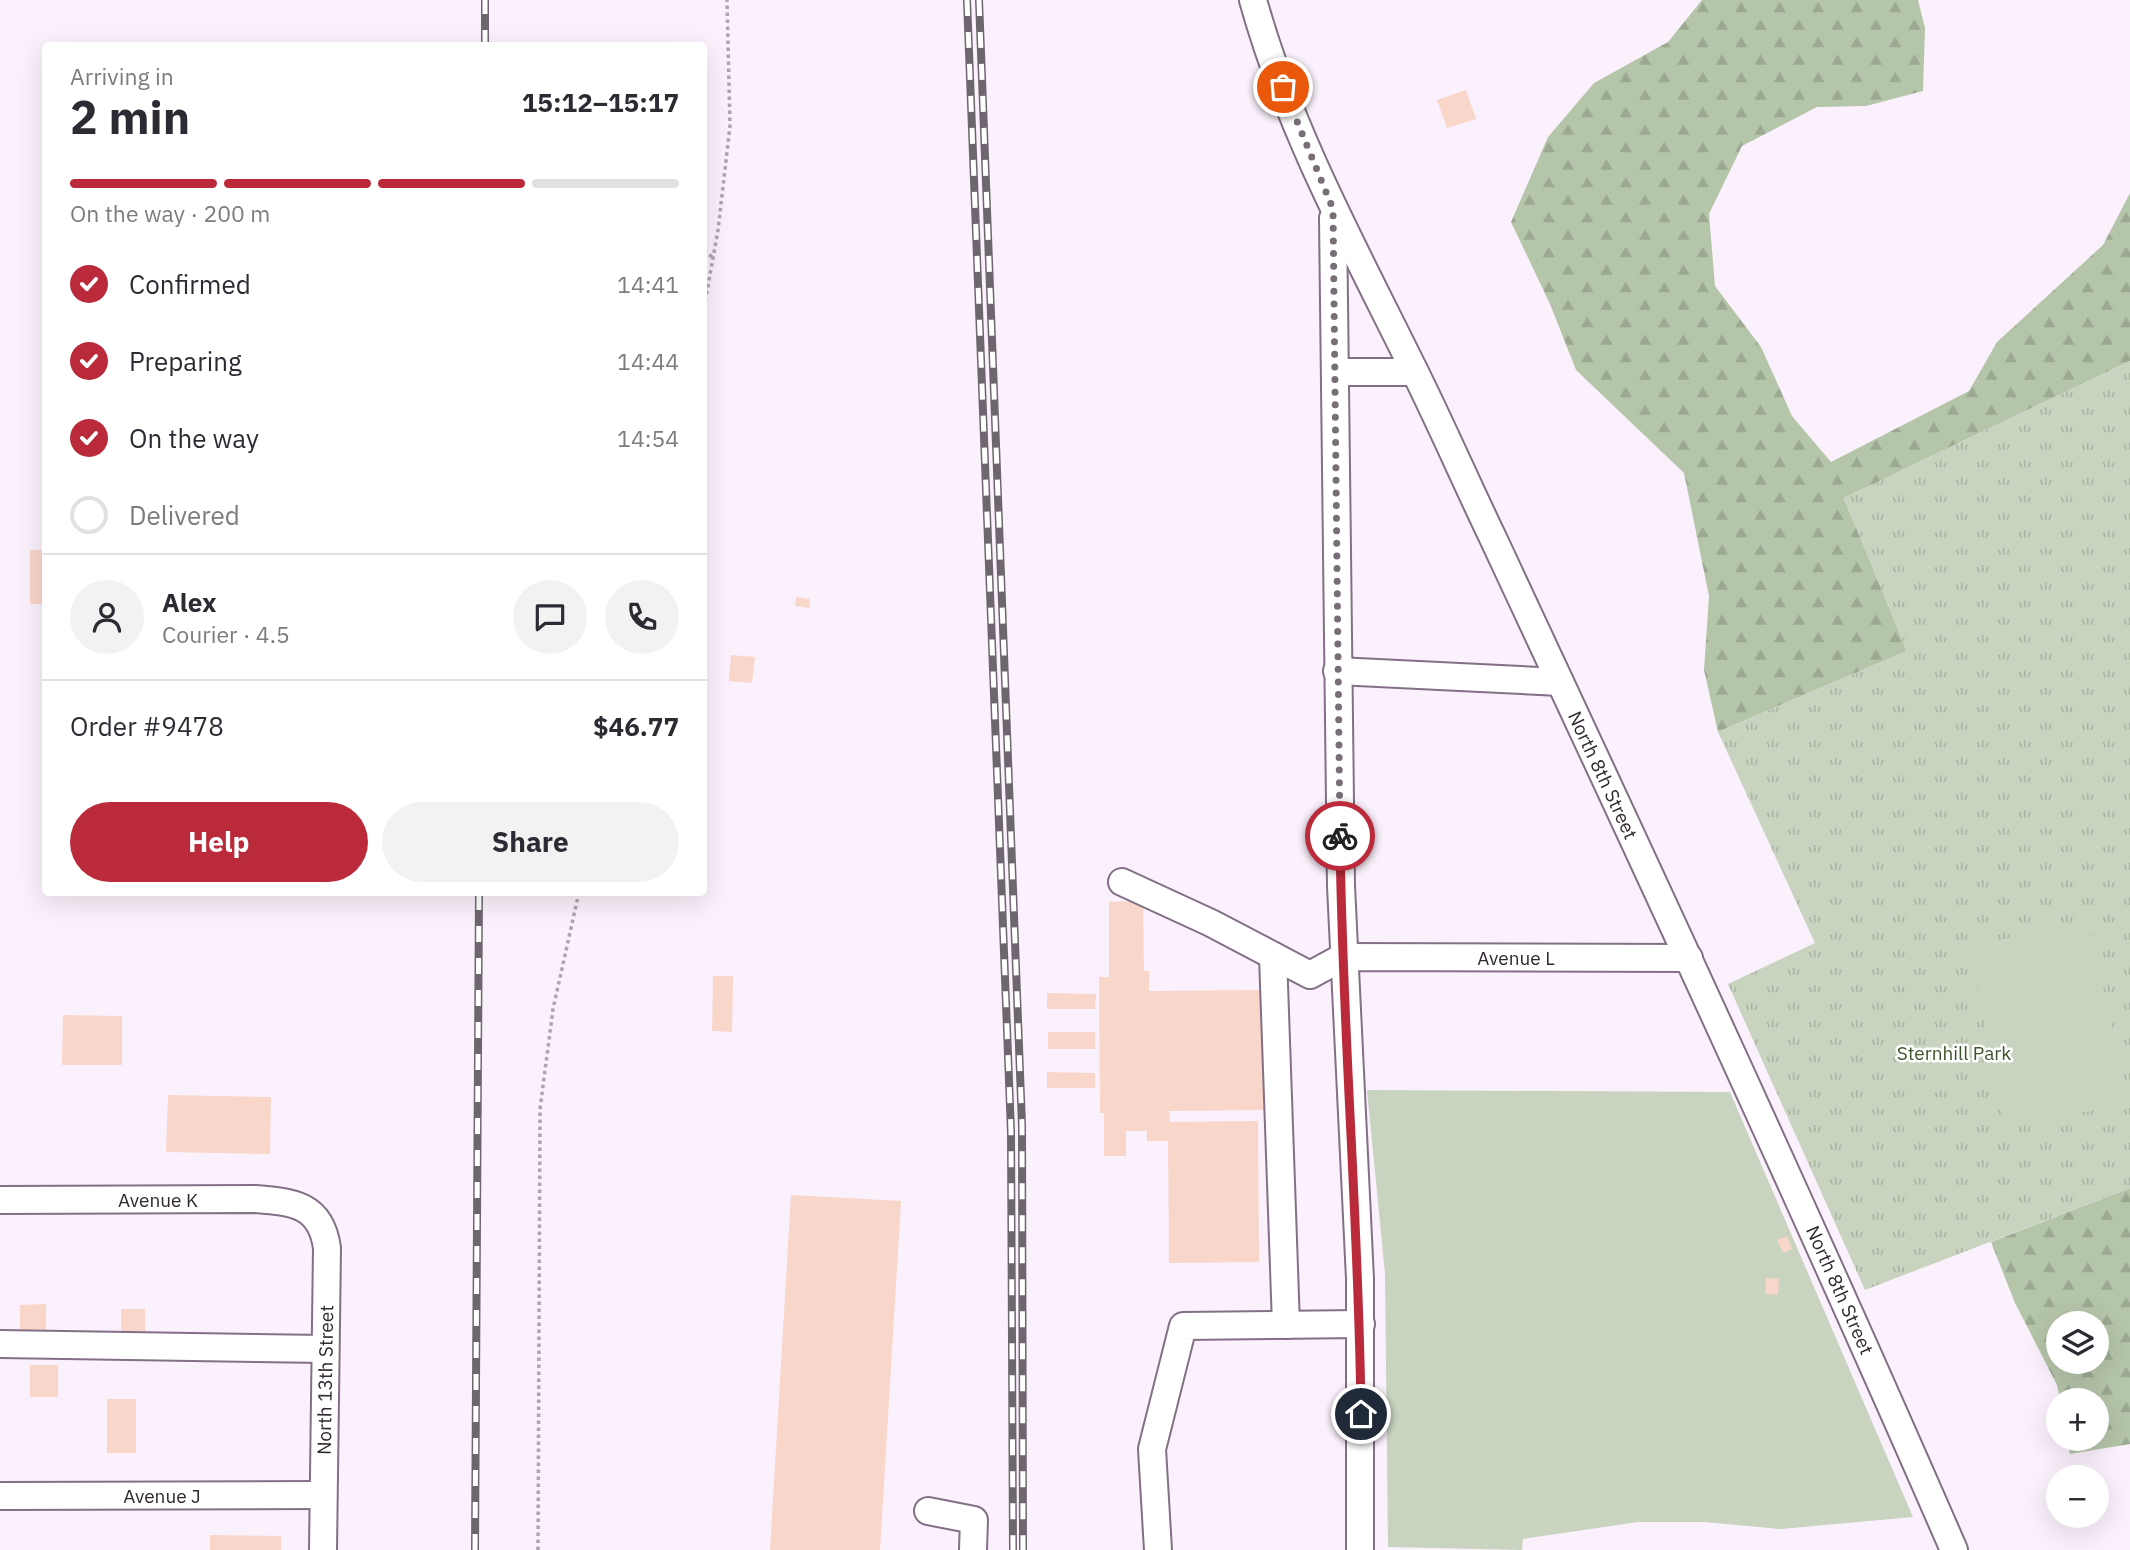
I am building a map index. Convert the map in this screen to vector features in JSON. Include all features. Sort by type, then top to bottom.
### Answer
[{"type":"street","name":"North 8th Street","points":[[1258,7],[1333,209],[1415,372],[1689,958],[1827,1259],[1954,1550]]},
{"type":"street","points":[[1333,209],[1337,671],[1343,957],[1360,1324],[1360,1550]]},
{"type":"street","points":[[1336,372],[1415,372]]},
{"type":"street","points":[[1337,671],[1560,682]]},
{"type":"street","points":[[1122,883],[1310,975],[1343,957]]},
{"type":"street","points":[[1273,956],[1286,1325]]},
{"type":"street","name":"Avenue L","points":[[1343,957],[1689,958]]},
{"type":"street","name":"Avenue K","points":[[0,1200],[255,1199],[285,1202],[313,1214]]},
{"type":"street","name":"North 13th Street","points":[[313,1214],[325,1232],[327,1248],[323,1550]]},
{"type":"street","points":[[1158,1550],[1152,1449],[1183,1326],[1360,1324]]},
{"type":"street","points":[[0,1344],[325,1349]]},
{"type":"street","name":"Avenue J","points":[[0,1496],[323,1495]]},
{"type":"street","points":[[928,1511],[974,1520],[973,1550]]},
{"type":"path","points":[[707,288],[730,126],[727,0]]},
{"type":"path","points":[[707,253],[712,257]]},
{"type":"path","points":[[538,1550],[540,1109],[553,1009],[578,896]]},
{"type":"green space","points":[[1702,0],[1918,0],[1925,28],[1923,91],[1866,106],[1817,107],[1742,146],[1709,214],[1715,286],[1761,347],[1792,416],[1831,462],[1969,391],[1997,342],[2103,245],[2130,193],[2130,361],[1844,498],[1907,651],[1718,732],[1704,670],[1709,596],[1684,473],[1576,370],[1550,304],[1511,222],[1548,137],[1594,83],[1668,42]]},
{"type":"green space","name":"Sternhill Park","points":[[2130,361],[2130,1188],[1865,1290],[1728,984],[1815,943],[1718,732],[1907,651],[1844,498]]},
{"type":"green space","points":[[2090,922],[2127,1103],[2006,1128],[1969,946]]},
{"type":"green space","points":[[1367,1090],[1730,1092],[1913,1517],[1781,1529],[1704,1522],[1638,1522],[1523,1539],[1522,1550],[1388,1547],[1385,1274]]},
{"type":"green space","points":[[2130,1188],[2130,1444],[2109,1448],[2109,1388],[2058,1388],[2051,1374],[2109,1374],[2109,1311],[2046,1311],[2046,1364],[2015,1303],[1991,1242]]},
{"type":"building","points":[[1466,90],[1476,119],[1447,128],[1437,100]]},
{"type":"building","points":[[30,550],[42,550],[42,604],[30,604]]},
{"type":"building","points":[[796,597],[810,599],[809,608],[795,606]]},
{"type":"building","points":[[731,655],[755,657],[752,683],[729,681]]},
{"type":"building","points":[[1143,901],[1144,971],[1149,971],[1149,991],[1266,990],[1266,1110],[1169,1111],[1170,1122],[1258,1121],[1259,1262],[1169,1263],[1168,1141],[1147,1141],[1147,1131],[1126,1131],[1126,1156],[1104,1156],[1104,1113],[1100,1113],[1099,977],[1109,977],[1109,902]]},
{"type":"building","points":[[713,976],[733,976],[732,1032],[712,1031]]},
{"type":"building","points":[[1047,993],[1096,994],[1095,1009],[1047,1009]]},
{"type":"building","points":[[63,1015],[122,1016],[122,1065],[62,1065]]},
{"type":"building","points":[[1048,1032],[1095,1032],[1095,1049],[1048,1049]]},
{"type":"building","points":[[1047,1072],[1095,1073],[1095,1088],[1047,1088]]},
{"type":"building","points":[[168,1095],[271,1097],[270,1154],[166,1152]]},
{"type":"building","points":[[791,1195],[901,1201],[880,1550],[770,1550]]},
{"type":"building","points":[[1787,1236],[1792,1249],[1783,1253],[1777,1240]]},
{"type":"building","points":[[1766,1278],[1779,1279],[1778,1295],[1765,1294]]},
{"type":"building","points":[[46,1304],[46,1330],[20,1330],[20,1305]]},
{"type":"building","points":[[121,1309],[145,1309],[145,1334],[121,1334]]},
{"type":"building","points":[[30,1365],[58,1365],[58,1397],[30,1397]]},
{"type":"building","points":[[107,1399],[136,1399],[136,1453],[107,1453]]},
{"type":"building","points":[[210,1535],[281,1536],[281,1550],[210,1550]]},
{"type":"railway","points":[[485,0],[485,42]]},
{"type":"railway","points":[[967,0],[1011,1132],[1013,1550]]},
{"type":"railway","points":[[979,0],[1022,1125],[1023,1550]]},
{"type":"railway","points":[[475,1550],[479,896]]},
{"type":"way so far","points":[[1283,87],[1333,209],[1340,836]]},
{"type":"route","points":[[1340,836],[1352,1159],[1360,1279],[1361,1414]]}]
